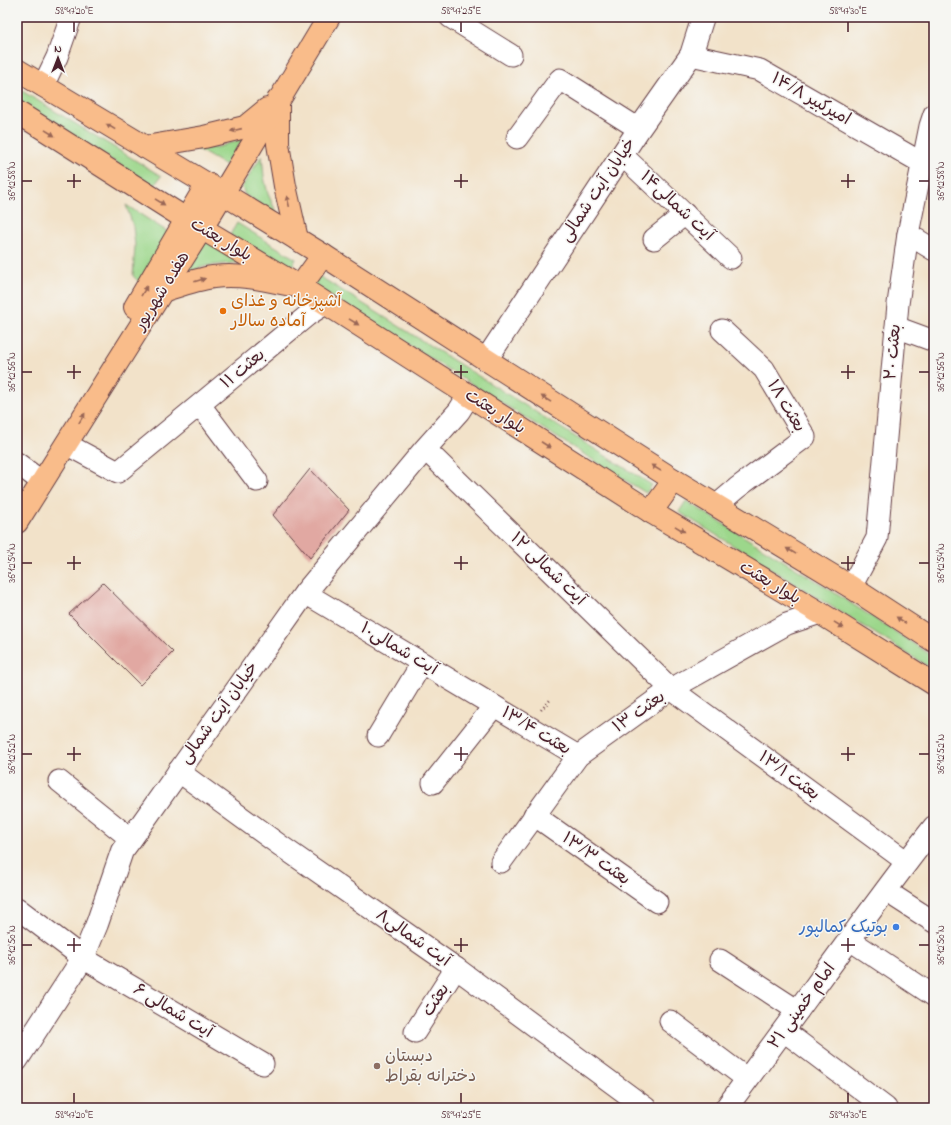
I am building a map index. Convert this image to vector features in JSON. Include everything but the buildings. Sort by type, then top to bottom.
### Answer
[{"type":"main road","points":[[116,365],[117,338],[173,240],[194,223],[215,189],[278,100],[329,17]]},
{"type":"main road","points":[[17,70],[323,255],[674,480],[851,587],[934,641]]},
{"type":"main road","points":[[145,147],[204,137],[245,127],[278,100]]},
{"type":"main road","points":[[278,100],[278,144],[285,186],[297,240]]},
{"type":"main road","name":"بلوار بعثت","points":[[18,116],[300,287],[651,512],[820,613],[934,684]]},
{"type":"main road","name":"هفده شهریور","points":[[17,522],[162,291],[194,223]]},
{"type":"main road","points":[[162,291],[212,277],[229,276],[262,279],[300,287],[323,255]]},
{"type":"main road","points":[[651,512],[674,480]]},
{"type":"street","points":[[43,86],[57,57],[71,17]]},
{"type":"street","points":[[450,17],[511,55]]},
{"type":"street","name":"خیابان آیت شمالی","points":[[486,360],[622,155],[691,55],[703,17]]},
{"type":"street","name":"امیرکبیر ۱۴/۸","points":[[691,55],[760,70],[922,163]]},
{"type":"street","points":[[517,138],[560,79],[639,130]]},
{"type":"street","name":"بعثت ۲۰","points":[[851,587],[877,538],[896,327],[908,234],[930,126],[934,114]]},
{"type":"street","name":"آیت شمالی۱۴","points":[[622,155],[731,258]]},
{"type":"street","points":[[654,239],[685,214]]},
{"type":"street","points":[[908,234],[934,250]]},
{"type":"street","name":"بعثت ۱۱","points":[[66,444],[118,472],[308,315],[325,304]]},
{"type":"street","points":[[896,327],[934,341]]},
{"type":"street","name":"بعثت ۱۸","points":[[717,506],[736,488],[805,437],[764,369],[722,330]]},
{"type":"street","name":"خیابان آیت شمالی","points":[[17,1060],[83,958],[122,851],[305,593],[425,449],[459,411],[469,395]]},
{"type":"street","points":[[200,405],[258,481]]},
{"type":"street","name":"آیت شمالی ۱۲","points":[[425,449],[671,689]]},
{"type":"street","points":[[17,463],[42,482]]},
{"type":"street","name":"آیت شمالی۱۰","points":[[305,593],[494,706]]},
{"type":"street","name":"بعثت ۱۳","points":[[501,862],[578,756],[671,689],[788,624],[820,613]]},
{"type":"street","points":[[378,736],[422,663]]},
{"type":"street","name":"بعثت ۱۳/۱","points":[[671,689],[907,862]]},
{"type":"street","points":[[433,783],[494,706]]},
{"type":"street","name":"بعثت ۱۳/۴","points":[[494,706],[578,756]]},
{"type":"street","name":"آیت شمالی۸","points":[[178,771],[281,846],[456,968],[646,1108]]},
{"type":"street","points":[[60,782],[131,838]]},
{"type":"street","name":"بعثت ۱۳/۳","points":[[534,816],[657,902]]},
{"type":"street","name":"امام خمینی ۲۱","points":[[726,1108],[934,827]]},
{"type":"street","points":[[886,891],[934,922]]},
{"type":"street","name":"آیت شمالی ۶","points":[[17,908],[83,958],[263,1064]]},
{"type":"street","points":[[850,940],[934,996]]},
{"type":"street","points":[[720,960],[798,1011]]},
{"type":"street","name":"بعثت","points":[[415,1032],[456,968]]},
{"type":"street","points":[[670,1021],[747,1079]]},
{"type":"street","points":[[784,1031],[886,1108]]},
{"type":"green space","points":[[17,88],[161,176],[154,186],[17,102]]},
{"type":"green space","points":[[244,138],[225,165],[197,149],[219,147]]},
{"type":"green space","points":[[262,155],[264,177],[268,194],[277,214],[245,195],[242,187]]},
{"type":"green space","points":[[126,205],[171,234],[139,282],[133,276],[135,246],[133,226]]},
{"type":"green space","points":[[237,223],[296,259],[290,270],[230,235]]},
{"type":"green space","points":[[206,240],[241,262],[206,266],[184,273]]},
{"type":"green space","points":[[319,276],[652,485],[646,493],[313,285]]},
{"type":"green space","points":[[686,501],[818,582],[934,657],[934,670],[679,512]]},
{"type":"place","name":"آشپزخانه و غذای آماده سالار","points":[[223,311]]},
{"type":"place","name":"بوتیک کمالپور","points":[[896,927]]},
{"type":"place","name":"دبستان دخترانه بقراط","points":[[377,1066]]}]
